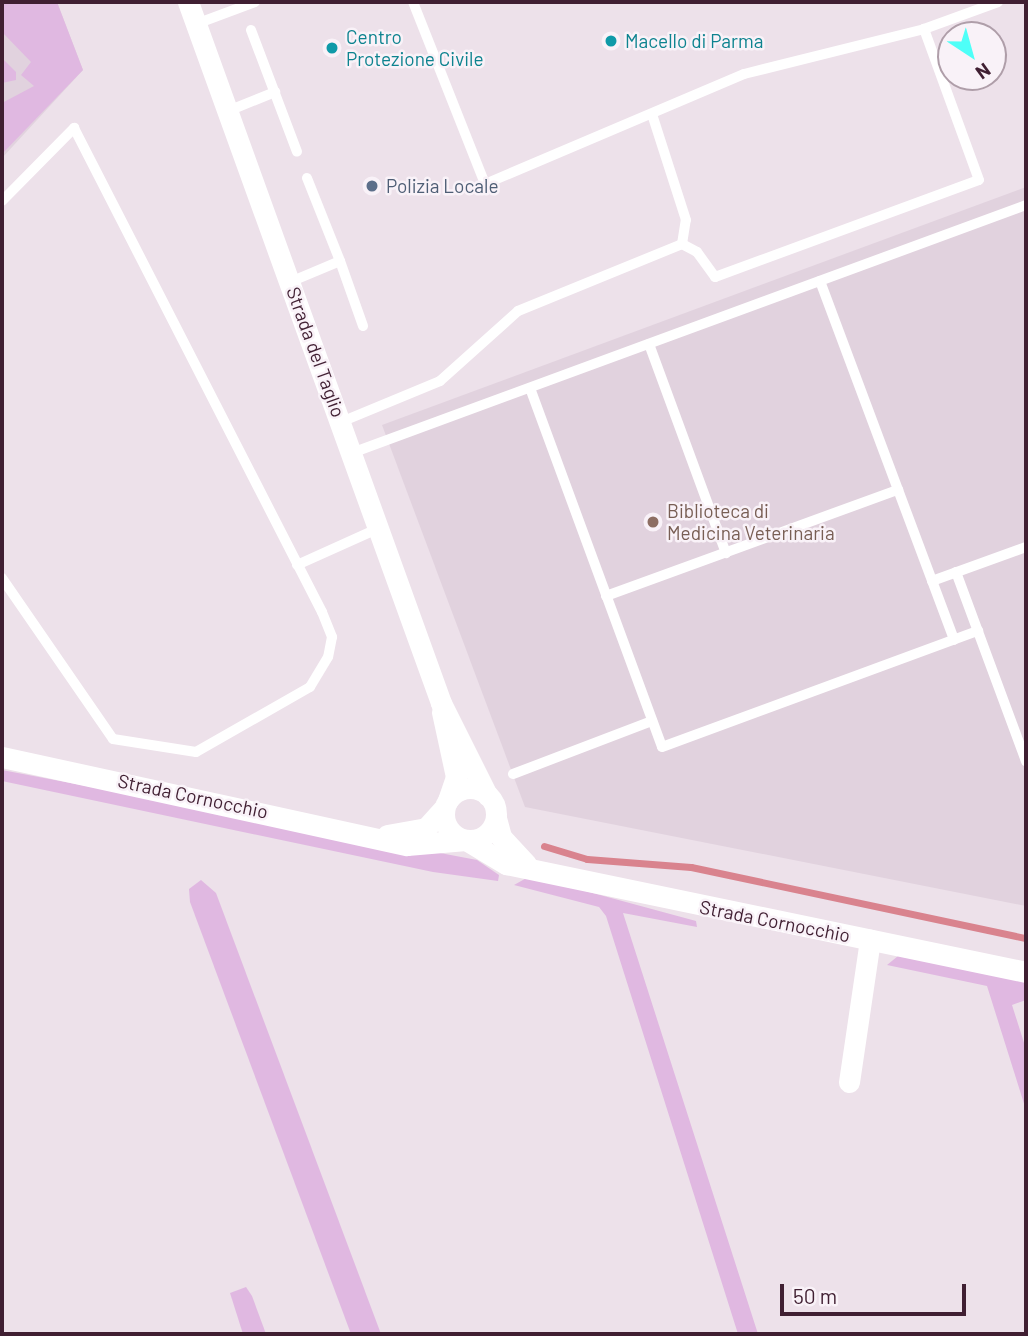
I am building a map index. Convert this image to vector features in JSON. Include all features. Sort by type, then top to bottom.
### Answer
[{"type":"street","name":"Strada del Taglio","points":[[188,2],[441,703],[487,795]]},
{"type":"street","name":"Strada del Taglio","points":[[441,703],[456,778],[446,804]]},
{"type":"street","name":"Strada Cornocchio","points":[[2,757],[385,835],[426,847],[466,840],[489,832],[496,818]]},
{"type":"street","name":"Strada Cornocchio","points":[[385,835],[426,828],[446,804],[471,788],[487,795]]},
{"type":"street","points":[[487,795],[501,836],[526,864]]},
{"type":"street","name":"Strada Cornocchio","points":[[446,804],[446,826],[500,862],[526,864],[1026,972]]},
{"type":"street","points":[[849,1082],[870,940]]},
{"type":"lane","points":[[196,24],[256,2]]},
{"type":"lane","points":[[413,2],[485,184],[653,117],[788,59],[924,29],[998,2]]},
{"type":"lane","points":[[682,244],[697,252],[715,277],[979,180],[924,29]]},
{"type":"lane","points":[[251,30],[297,152]]},
{"type":"lane","points":[[228,111],[275,92]]},
{"type":"lane","points":[[653,117],[682,201],[682,244]]},
{"type":"lane","points":[[2,201],[74,128],[297,565],[331,637],[328,657],[310,687],[196,752],[113,739],[2,578]]},
{"type":"lane","points":[[306,178],[363,326]]},
{"type":"lane","points":[[349,454],[1026,205]]},
{"type":"lane","points":[[341,422],[440,381],[519,312],[682,244]]},
{"type":"lane","points":[[290,282],[340,261]]},
{"type":"lane","points":[[820,281],[954,640]]},
{"type":"lane","points":[[649,344],[726,553]]},
{"type":"lane","points":[[530,388],[662,747],[978,631]]},
{"type":"lane","points":[[606,596],[898,490]]},
{"type":"lane","points":[[297,565],[377,529]]},
{"type":"lane","points":[[932,581],[1026,547]]},
{"type":"lane","points":[[957,572],[1026,761]]},
{"type":"lane","points":[[513,774],[652,721]]},
{"type":"shaded area","points":[[2,2],[57,2],[83,70],[2,158]]},
{"type":"shaded area","points":[[2,2],[57,2],[83,70],[2,154],[2,103],[34,86],[21,75],[31,62],[2,32]]},
{"type":"shaded area","points":[[2,58],[16,72],[16,80],[2,83]]},
{"type":"shaded area","points":[[1026,187],[1026,906],[525,807],[382,425]]},
{"type":"shaded area","points":[[2,770],[477,860],[499,875],[498,881],[433,872],[2,781]]},
{"type":"shaded area","points":[[530,876],[696,921],[697,927],[623,913],[758,1334],[738,1334],[606,916],[599,907],[514,885]]},
{"type":"shaded area","points":[[201,880],[216,893],[381,1334],[351,1334],[190,902],[189,889]]},
{"type":"shaded area","points":[[898,956],[1026,981],[1026,1000],[1012,1005],[1026,1049],[1026,1110],[987,986],[887,965]]},
{"type":"shaded area","points":[[246,1287],[266,1334],[243,1334],[230,1293]]},
{"type":"waterway","points":[[544,846],[587,859],[691,867],[1026,938]]},
{"type":"place","name":"Macello di Parma","points":[[611,41]]},
{"type":"place","name":"Centro Protezione Civile","points":[[332,48]]},
{"type":"place","name":"Polizia Locale","points":[[372,186]]},
{"type":"place","name":"Biblioteca di Medicina Veterinaria","points":[[653,522]]}]
